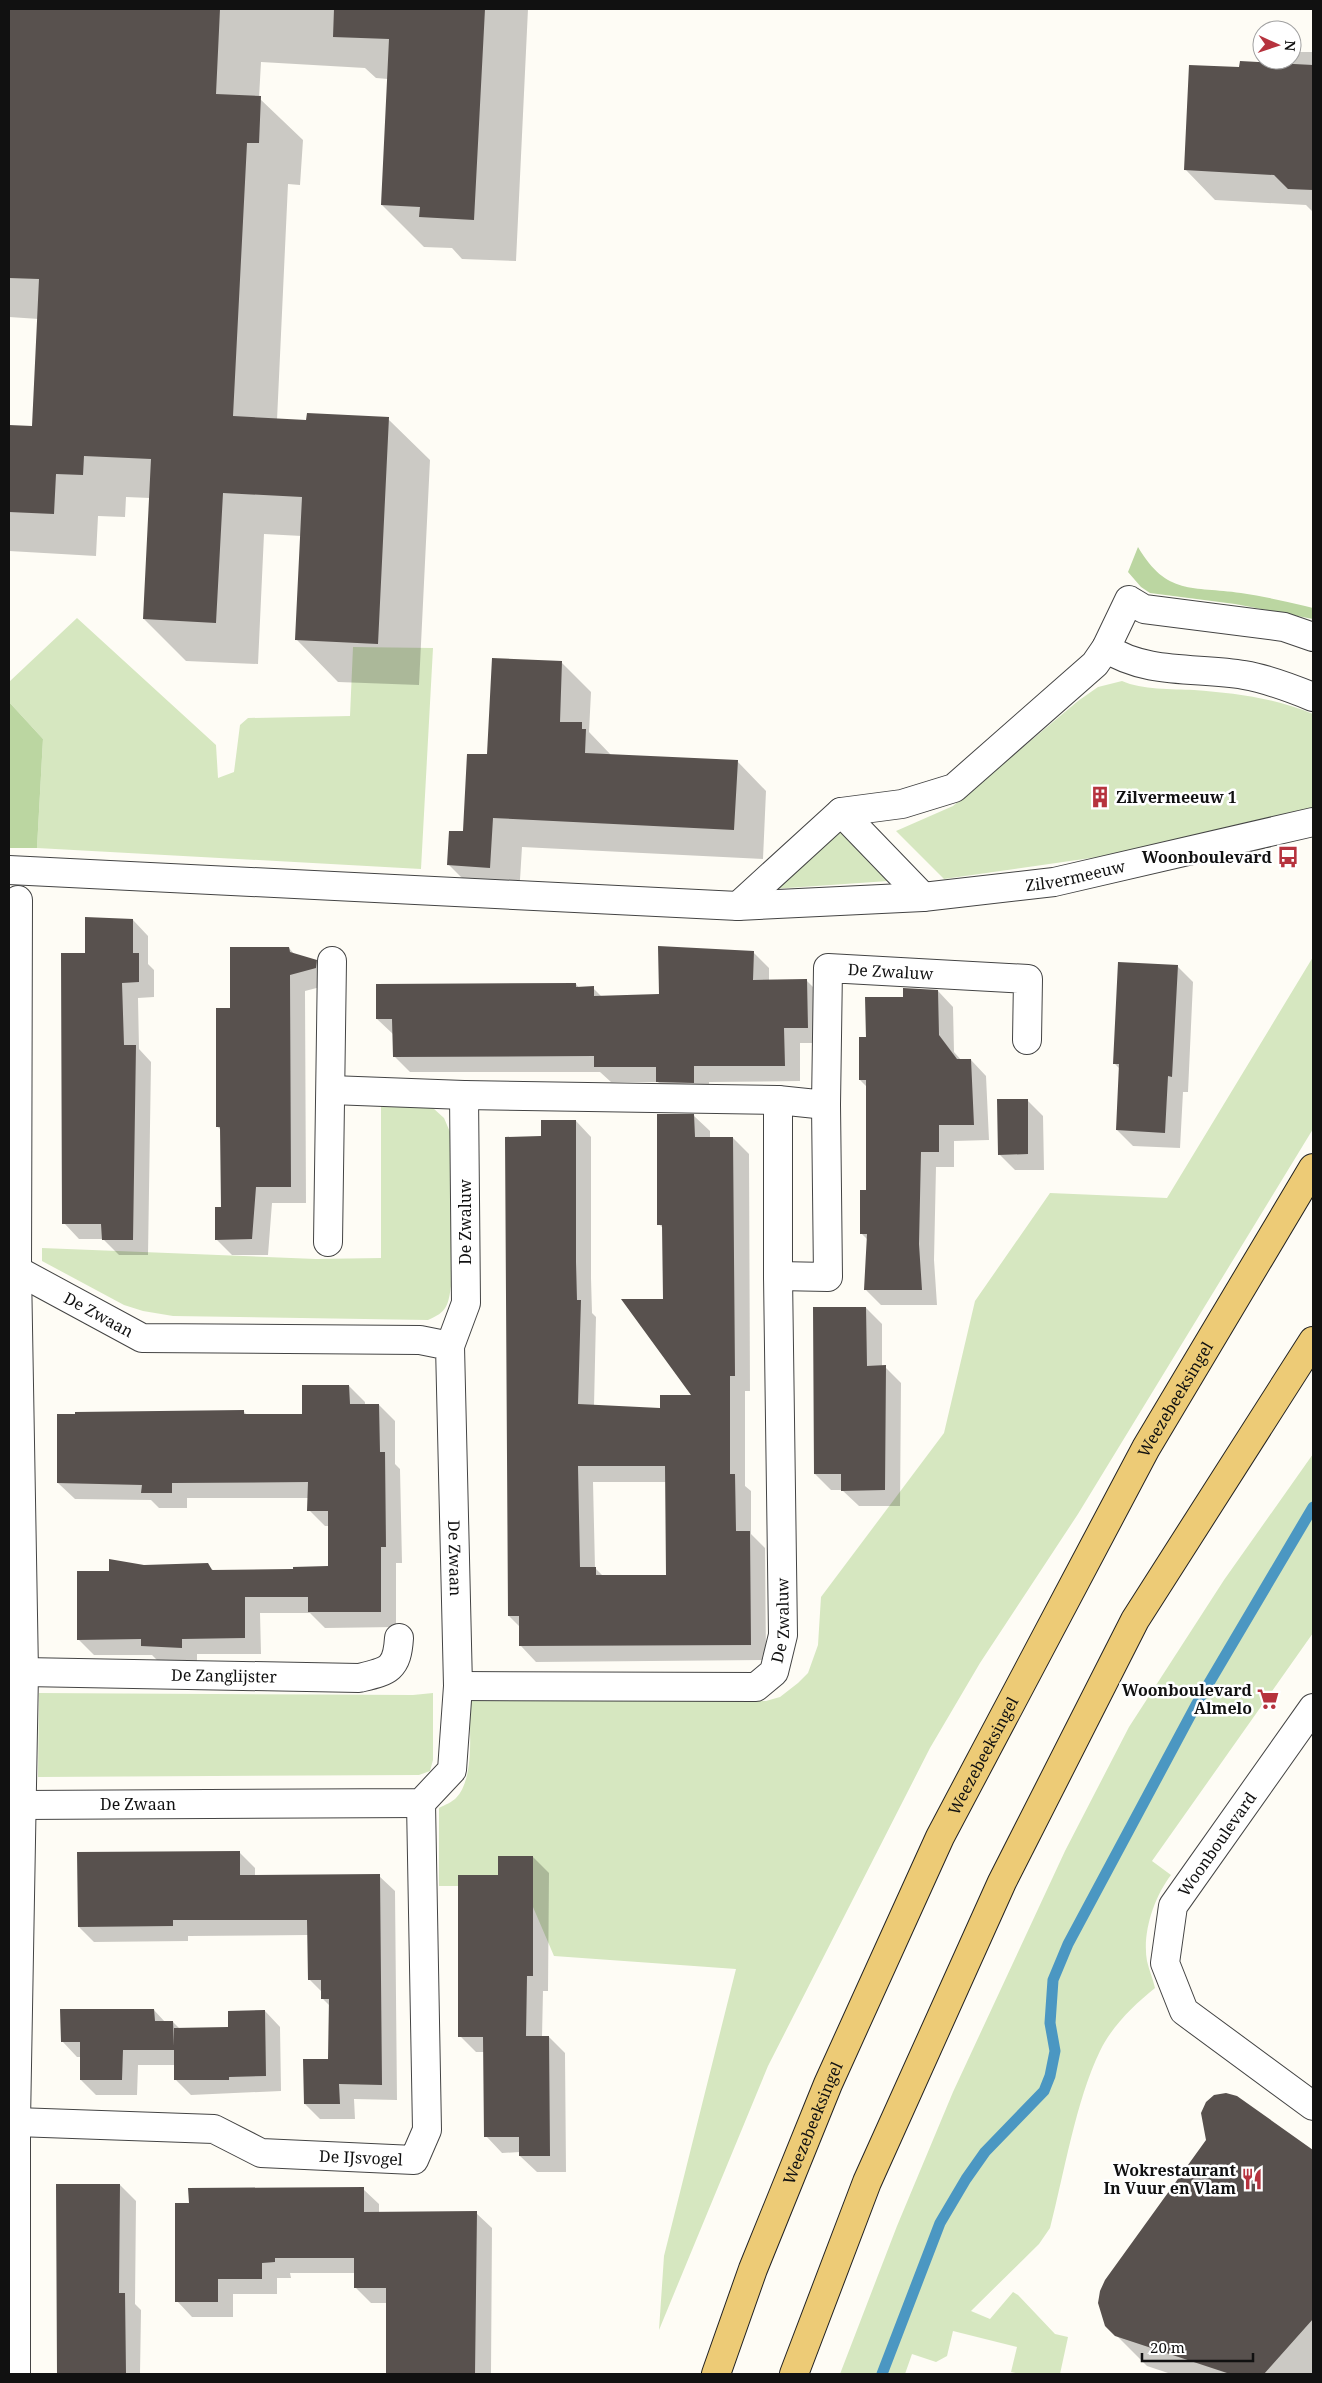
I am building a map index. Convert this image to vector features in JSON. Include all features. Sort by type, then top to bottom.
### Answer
[{"type":"main road","name":"Weezebeeksingel","points":[[716,2374],[754,2268],[828,2084],[940,1837],[1146,1448],[1313,1168]]},
{"type":"main road","points":[[794,2374],[867,2182],[1002,1882],[1135,1620],[1313,1341]]},
{"type":"street","points":[[738,906],[841,812],[902,804],[954,788],[1095,664],[1106,648],[1129,600],[1144,609],[1284,627],[1313,637]]},
{"type":"street","points":[[1106,648],[1118,656],[1141,664],[1245,675],[1313,697]]},
{"type":"street","points":[[841,812],[923,897]]},
{"type":"street","name":"Zilvermeeuw","points":[[9,870],[738,906],[923,897],[1054,882],[1313,822]]},
{"type":"street","points":[[16,2374],[15,1800],[24,1672],[13,1268],[18,900]]},
{"type":"street","points":[[328,1242],[332,961]]},
{"type":"street","name":"De Zwaluw","points":[[778,1276],[828,1277],[826,1104],[828,968],[1028,980],[1027,1040]]},
{"type":"street","points":[[331,1090],[464,1096],[778,1100],[826,1104]]},
{"type":"street","name":"De Zwaluw","points":[[450,1346],[466,1303],[464,1096]]},
{"type":"street","name":"De Zwaluw","points":[[458,1686],[756,1687],[774,1672],[783,1635],[778,1276],[778,1100]]},
{"type":"street","name":"De Zwaan","points":[[13,1268],[142,1338],[420,1340],[450,1346],[458,1686],[452,1770],[421,1803],[15,1800]]},
{"type":"street","name":"De Zanglijster","points":[[24,1672],[359,1678],[385,1672],[398,1657],[399,1638]]},
{"type":"street","name":"Woonboulevard","points":[[1313,1708],[1173,1906],[1165,1963],[1184,2011],[1313,2106]]},
{"type":"street","name":"De IJsvogel","points":[[16,2122],[214,2128],[261,2154],[414,2160],[427,2130],[421,1803]]},
{"type":"green space","points":[[1138,547],[1159,574],[1182,586],[1249,594],[1313,608],[1313,619],[1235,604],[1150,593],[1141,587],[1128,572]]},
{"type":"green space","points":[[77,618],[216,745],[218,778],[234,772],[240,725],[248,718],[350,716],[353,647],[433,648],[421,869],[37,848],[43,739],[9,702],[9,682]]},
{"type":"green space","points":[[1122,681],[1148,688],[1209,691],[1254,697],[1299,708],[1313,714],[1313,811],[1098,857],[944,879],[896,831],[953,806],[1078,701],[1098,687]]},
{"type":"green space","points":[[9,702],[43,739],[37,848],[9,848]]},
{"type":"green space","points":[[836,825],[888,881],[773,889]]},
{"type":"green space","points":[[1313,957],[1313,1129],[1078,1514],[980,1663],[930,1748],[768,2066],[659,2330],[664,2256],[736,1969],[554,1956],[524,1886],[439,1886],[439,1808],[456,1798],[462,1789],[466,1777],[470,1750],[469,1697],[766,1701],[780,1697],[798,1683],[808,1673],[818,1645],[821,1597],[944,1433],[975,1301],[1050,1193],[1167,1198]]},
{"type":"green space","points":[[381,1105],[433,1108],[444,1118],[453,1139],[451,1286],[446,1308],[428,1320],[173,1316],[143,1311],[124,1305],[42,1261],[42,1248],[316,1259],[381,1258]]},
{"type":"green space","points":[[1313,1454],[1313,1633],[1152,1861],[1171,1875],[1155,1904],[1146,1939],[1147,1961],[1155,1988],[1124,2016],[1100,2051],[1077,2114],[1050,2228],[1039,2244],[971,2311],[990,2319],[1013,2292],[1018,2295],[1055,2334],[1068,2337],[1060,2374],[1021,2374],[1011,2372],[1017,2347],[953,2331],[947,2356],[936,2362],[912,2354],[905,2374],[840,2374],[897,2226],[953,2092],[1065,1851],[1129,1727],[1224,1580]]},
{"type":"green space","points":[[39,1693],[413,1695],[433,1693],[433,1760],[430,1771],[419,1775],[38,1777]]},
{"type":"building","points":[[9,9],[220,9],[216,94],[261,96],[259,143],[247,143],[233,416],[306,420],[307,413],[389,417],[378,644],[295,640],[302,497],[223,493],[216,623],[143,619],[151,459],[84,456],[83,475],[56,474],[54,514],[9,512],[9,425],[32,426],[39,279],[9,278]]},
{"type":"building","points":[[334,9],[485,9],[474,220],[419,217],[420,207],[381,205],[389,39],[333,37]]},
{"type":"building","points":[[1240,61],[1252,62],[1252,70],[1302,70],[1302,64],[1313,65],[1313,190],[1288,189],[1274,175],[1184,170],[1189,65],[1239,67]]},
{"type":"building","points":[[492,658],[562,661],[560,722],[582,722],[582,729],[586,729],[585,753],[738,760],[734,830],[493,818],[490,868],[447,865],[449,831],[463,831],[467,754],[487,754]]},
{"type":"building","points":[[85,917],[133,919],[133,953],[139,953],[139,982],[122,983],[124,1045],[136,1045],[133,1240],[102,1240],[101,1224],[62,1224],[61,953],[85,953]]},
{"type":"building","points":[[658,946],[754,951],[753,980],[807,979],[808,1028],[784,1028],[785,1066],[694,1066],[694,1083],[656,1082],[656,1067],[594,1067],[594,1056],[393,1057],[392,1019],[376,1019],[376,984],[576,983],[576,987],[594,986],[594,996],[659,994]]},
{"type":"building","points":[[230,947],[289,947],[290,952],[317,960],[316,968],[290,975],[291,1187],[256,1187],[252,1239],[215,1240],[215,1207],[221,1207],[220,1127],[216,1127],[216,1008],[230,1008]]},
{"type":"building","points":[[1118,962],[1178,965],[1172,1077],[1168,1076],[1165,1133],[1116,1130],[1119,1064],[1113,1064]]},
{"type":"building","points":[[903,988],[938,990],[939,1035],[957,1059],[971,1059],[974,1125],[939,1125],[939,1152],[921,1152],[919,1244],[922,1290],[864,1290],[867,1234],[860,1234],[860,1190],[866,1190],[866,1080],[859,1080],[859,1037],[866,1037],[865,997],[903,997]]},
{"type":"building","points":[[997,1099],[1028,1099],[1028,1154],[998,1155]]},
{"type":"building","points":[[657,1114],[694,1114],[695,1137],[733,1137],[735,1376],[730,1376],[730,1474],[735,1474],[736,1531],[750,1531],[751,1645],[519,1646],[519,1616],[508,1616],[505,1137],[541,1136],[541,1120],[576,1120],[577,1300],[581,1300],[578,1404],[660,1408],[660,1395],[691,1395],[621,1299],[663,1299],[662,1225],[657,1225]],"holes":[[[578,1466],[665,1466],[666,1575],[596,1575],[596,1567],[580,1567]]]},
{"type":"building","points":[[813,1307],[866,1307],[867,1366],[886,1365],[885,1490],[841,1491],[841,1474],[814,1474]]},
{"type":"building","points":[[302,1385],[349,1385],[350,1404],[379,1404],[380,1452],[385,1452],[386,1547],[381,1547],[381,1612],[308,1612],[308,1597],[245,1597],[245,1638],[182,1639],[182,1648],[141,1646],[141,1639],[77,1640],[77,1571],[109,1571],[109,1559],[144,1565],[208,1563],[212,1570],[293,1569],[293,1567],[328,1566],[328,1511],[307,1511],[308,1482],[172,1483],[172,1493],[141,1493],[142,1485],[57,1483],[57,1414],[75,1414],[75,1412],[244,1410],[244,1414],[302,1414]]},
{"type":"building","points":[[240,1851],[240,1875],[380,1874],[382,2085],[339,2084],[340,2104],[304,2104],[303,2059],[328,2059],[329,1999],[321,1999],[321,1980],[308,1980],[307,1920],[173,1920],[173,1926],[78,1927],[77,1852]]},
{"type":"building","points":[[498,1856],[533,1856],[533,1976],[527,1976],[526,2036],[549,2036],[550,2156],[519,2156],[519,2137],[484,2137],[483,2037],[458,2037],[458,1875],[498,1875]]},
{"type":"building","points":[[60,2009],[154,2009],[155,2021],[173,2021],[174,2046],[174,2028],[228,2027],[228,2011],[265,2010],[266,2076],[229,2077],[229,2080],[174,2080],[174,2050],[123,2050],[122,2080],[80,2080],[80,2042],[61,2042]]},
{"type":"building","points":[[1226,2093],[1237,2096],[1313,2150],[1313,2319],[1264,2374],[1230,2374],[1115,2336],[1105,2326],[1098,2303],[1100,2291],[1105,2280],[1206,2140],[1201,2113],[1206,2102],[1214,2095]]},
{"type":"building","points":[[56,2184],[120,2184],[119,2293],[125,2293],[126,2374],[57,2374]]},
{"type":"building","points":[[364,2187],[364,2212],[477,2211],[475,2374],[386,2374],[386,2288],[354,2288],[354,2258],[275,2258],[275,2262],[262,2263],[262,2279],[218,2279],[218,2302],[175,2302],[175,2203],[189,2203],[188,2188]]},
{"type":"waterway","points":[[882,2374],[940,2223],[966,2179],[985,2152],[1044,2091],[1050,2076],[1055,2051],[1050,2023],[1053,1980],[1068,1944],[1196,1705],[1313,1507]]},
{"type":"place","name":"Zilvermeeuw 1","points":[[1100,797]]},
{"type":"place","name":"Woonboulevard","points":[[1288,857]]},
{"type":"place","name":"Woonboulevard Almelo","points":[[1268,1699]]},
{"type":"place","name":"Wokrestaurant In Vuur en Vlam","points":[[1252,2179]]}]
